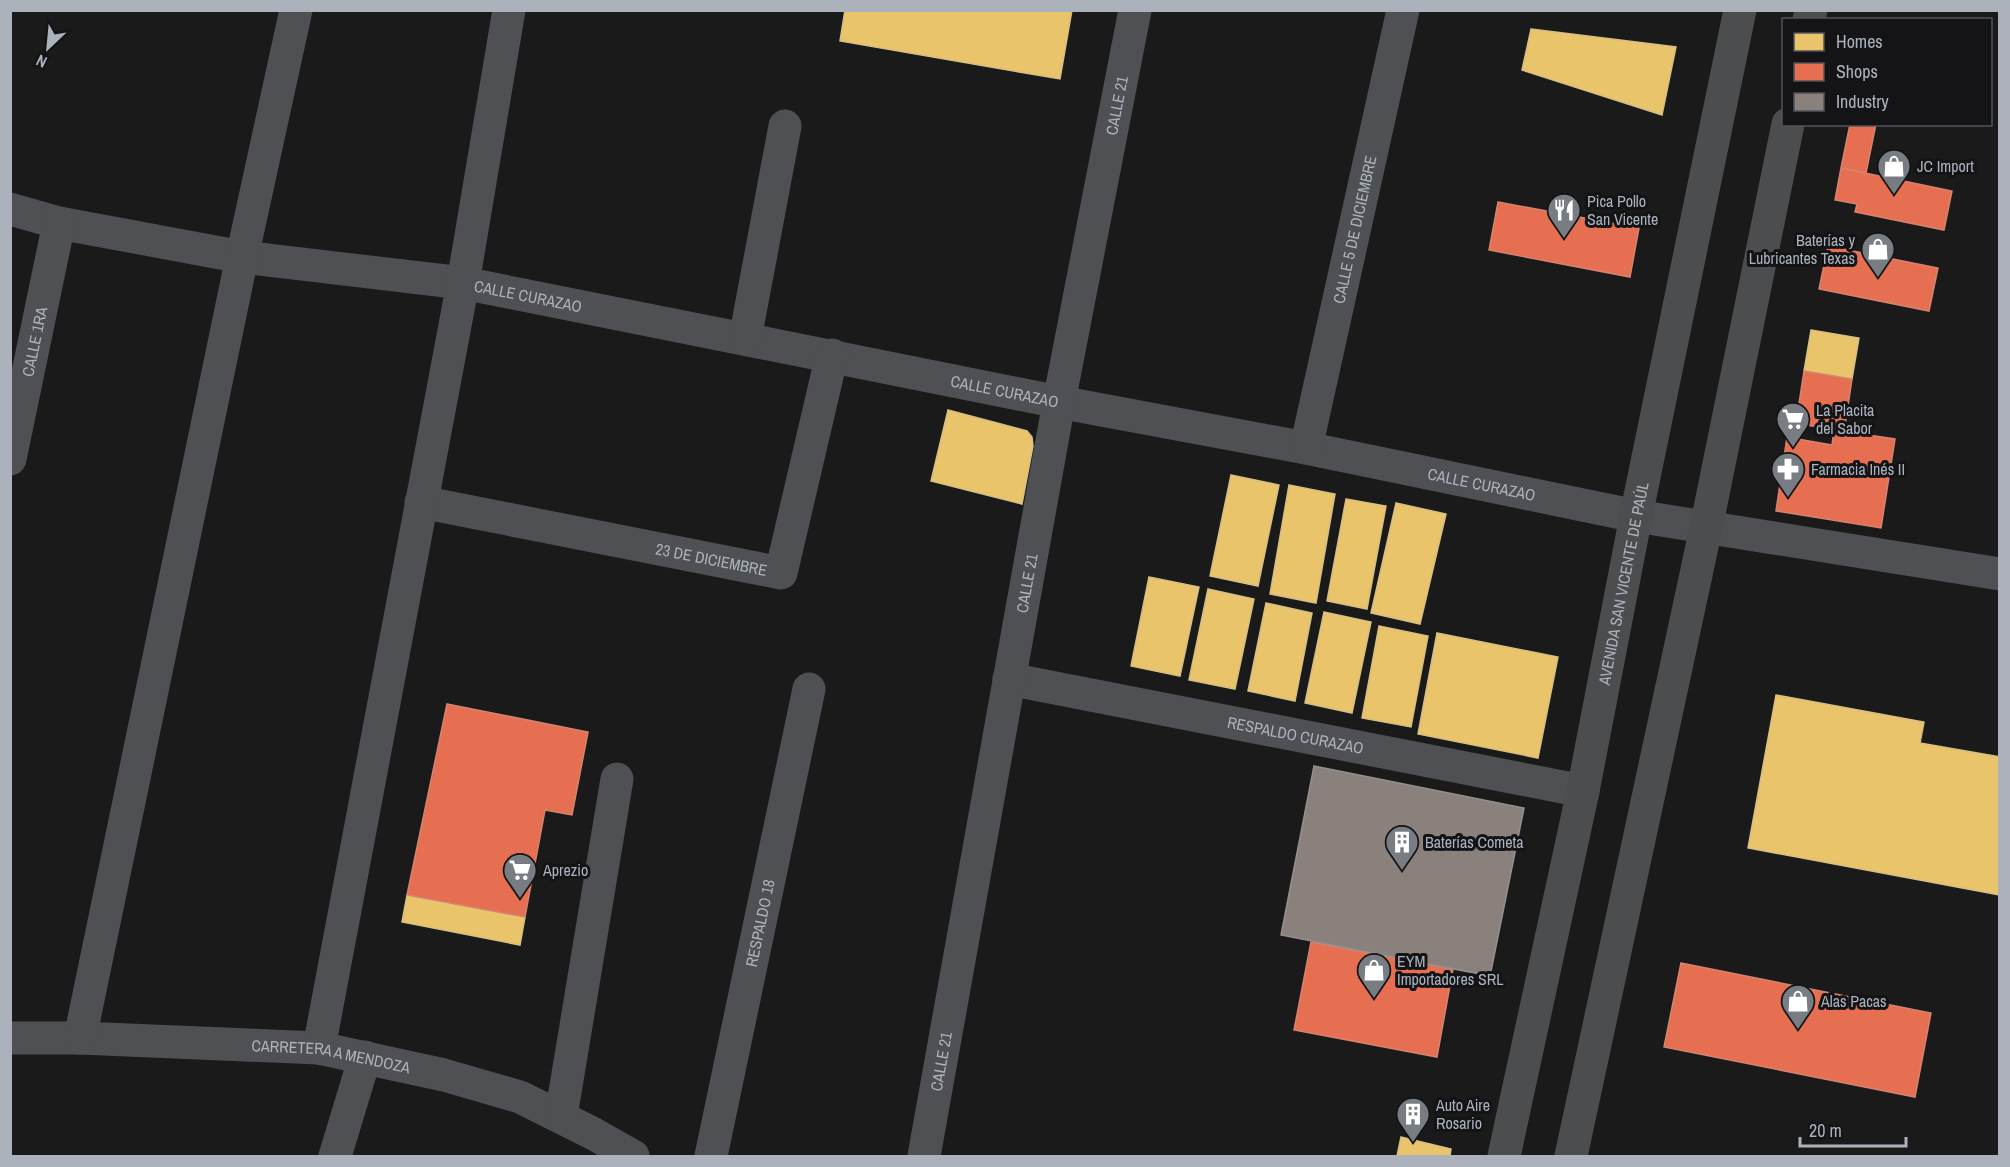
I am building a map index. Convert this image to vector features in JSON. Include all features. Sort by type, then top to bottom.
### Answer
[{"type":"main road","name":"AVENIDA SAN VICENTE DE PAÚL","points":[[1504,1156],[1583,791],[1636,516],[1740,10]]},
{"type":"main road","points":[[1571,1156],[1707,528],[1788,126]]},
{"type":"street","points":[[80,1038],[242,257],[296,10]]},
{"type":"street","points":[[319,1048],[463,284],[509,10]]},
{"type":"street","name":"CALLE 21","points":[[924,1156],[1059,402],[1135,10]]},
{"type":"street","name":"CALLE 5 DE DICIEMBRE","points":[[1306,448],[1403,10]]},
{"type":"street","points":[[745,339],[785,126]]},
{"type":"street","name":"CALLE CURAZAO","points":[[10,209],[59,223],[242,257],[463,284],[832,355],[1059,402],[1306,448],[1636,516],[2000,574]]},
{"type":"street","name":"CALLE 1RA","points":[[10,459],[59,223]]},
{"type":"street","name":"23 DE DICIEMBRE","points":[[421,502],[781,573],[832,355]]},
{"type":"street","name":"RESPALDO CURAZAO","points":[[1010,679],[1583,791]]},
{"type":"street","name":"RESPALDO 18","points":[[711,1156],[809,689]]},
{"type":"street","points":[[561,1116],[617,779]]},
{"type":"street","name":"CARRETERA A MENDOZA","points":[[10,1038],[80,1038],[319,1048],[365,1057],[520,1096],[561,1116],[599,1148],[633,1156]]},
{"type":"street","points":[[335,1156],[365,1057]]},
{"type":"building: Homes","points":[[845,10],[1072,10],[1060,79],[840,41]]},
{"type":"building: Homes","points":[[1531,29],[1676,47],[1662,115],[1522,70]]},
{"type":"building: Homes","points":[[1811,330],[1859,338],[1852,379],[1804,371]]},
{"type":"building: Homes","points":[[948,410],[1027,431],[1032,437],[1033,446],[1022,504],[931,481]]},
{"type":"building: Homes","points":[[1231,475],[1279,485],[1258,586],[1210,576]]},
{"type":"building: Homes","points":[[1289,485],[1335,494],[1316,603],[1270,594]]},
{"type":"building: Homes","points":[[1346,499],[1386,506],[1367,609],[1327,601]]},
{"type":"building: Homes","points":[[1396,503],[1446,514],[1420,624],[1371,613]]},
{"type":"building: Homes","points":[[1149,577],[1199,587],[1180,676],[1131,666]]},
{"type":"building: Homes","points":[[1208,589],[1254,599],[1235,689],[1189,680]]},
{"type":"building: Homes","points":[[1266,603],[1312,613],[1295,701],[1248,691]]},
{"type":"building: Homes","points":[[1324,612],[1371,622],[1352,713],[1305,703]]},
{"type":"building: Homes","points":[[1379,626],[1428,636],[1411,727],[1362,718]]},
{"type":"building: Homes","points":[[1437,633],[1558,657],[1538,758],[1418,734]]},
{"type":"building: Homes","points":[[1776,695],[1924,722],[1920,743],[2000,757],[2000,895],[1748,848]]},
{"type":"building: Homes","points":[[407,895],[525,917],[520,945],[402,922]]},
{"type":"building: Homes","name":"Auto Aire Rosario","points":[[1401,1137],[1451,1149],[1450,1156],[1397,1156]]},
{"type":"building: Shops","points":[[1850,126],[1876,126],[1866,173],[1841,168]]},
{"type":"building: Shops","name":"JC Import","points":[[1841,168],[1952,191],[1944,230],[1855,212],[1857,204],[1835,200]]},
{"type":"building: Shops","name":"Pica Pollo San Vicente","points":[[1498,202],[1639,228],[1630,277],[1489,250]]},
{"type":"building: Shops","name":"Baterías y Lubricantes Texas","points":[[1828,246],[1938,268],[1929,311],[1819,289]]},
{"type":"building: Shops","points":[[1804,371],[1852,379],[1844,432],[1796,423]]},
{"type":"building: Shops","points":[[1834,430],[1895,439],[1881,528],[1776,511],[1787,437],[1832,445]]},
{"type":"building: Shops","points":[[447,704],[588,732],[572,815],[545,810],[525,917],[407,895]]},
{"type":"building: Shops","name":"EYM Importadores SRL","points":[[1311,942],[1453,969],[1437,1057],[1294,1030]]},
{"type":"building: Shops","name":"Alas Pacas","points":[[1681,963],[1931,1013],[1915,1097],[1664,1047]]},
{"type":"building: Industry","name":"Baterías Cometa","points":[[1314,766],[1524,808],[1490,976],[1281,935]]},
{"type":"place","name":"JC Import","points":[[1894,195]]},
{"type":"place","name":"Pica Pollo San Vicente","points":[[1564,239]]},
{"type":"place","name":"Baterías y Lubricantes Texas","points":[[1878,278]]},
{"type":"place","name":"La Placita del Sabor","points":[[1793,448]]},
{"type":"place","name":"Farmacia Inés II","points":[[1788,498]]},
{"type":"place","name":"Baterías Cometa","points":[[1402,871]]},
{"type":"place","name":"Aprezio","points":[[520,899]]},
{"type":"place","name":"EYM Importadores SRL","points":[[1374,999]]},
{"type":"place","name":"Alas Pacas","points":[[1798,1030]]},
{"type":"place","name":"Auto Aire Rosario","points":[[1413,1143]]}]
